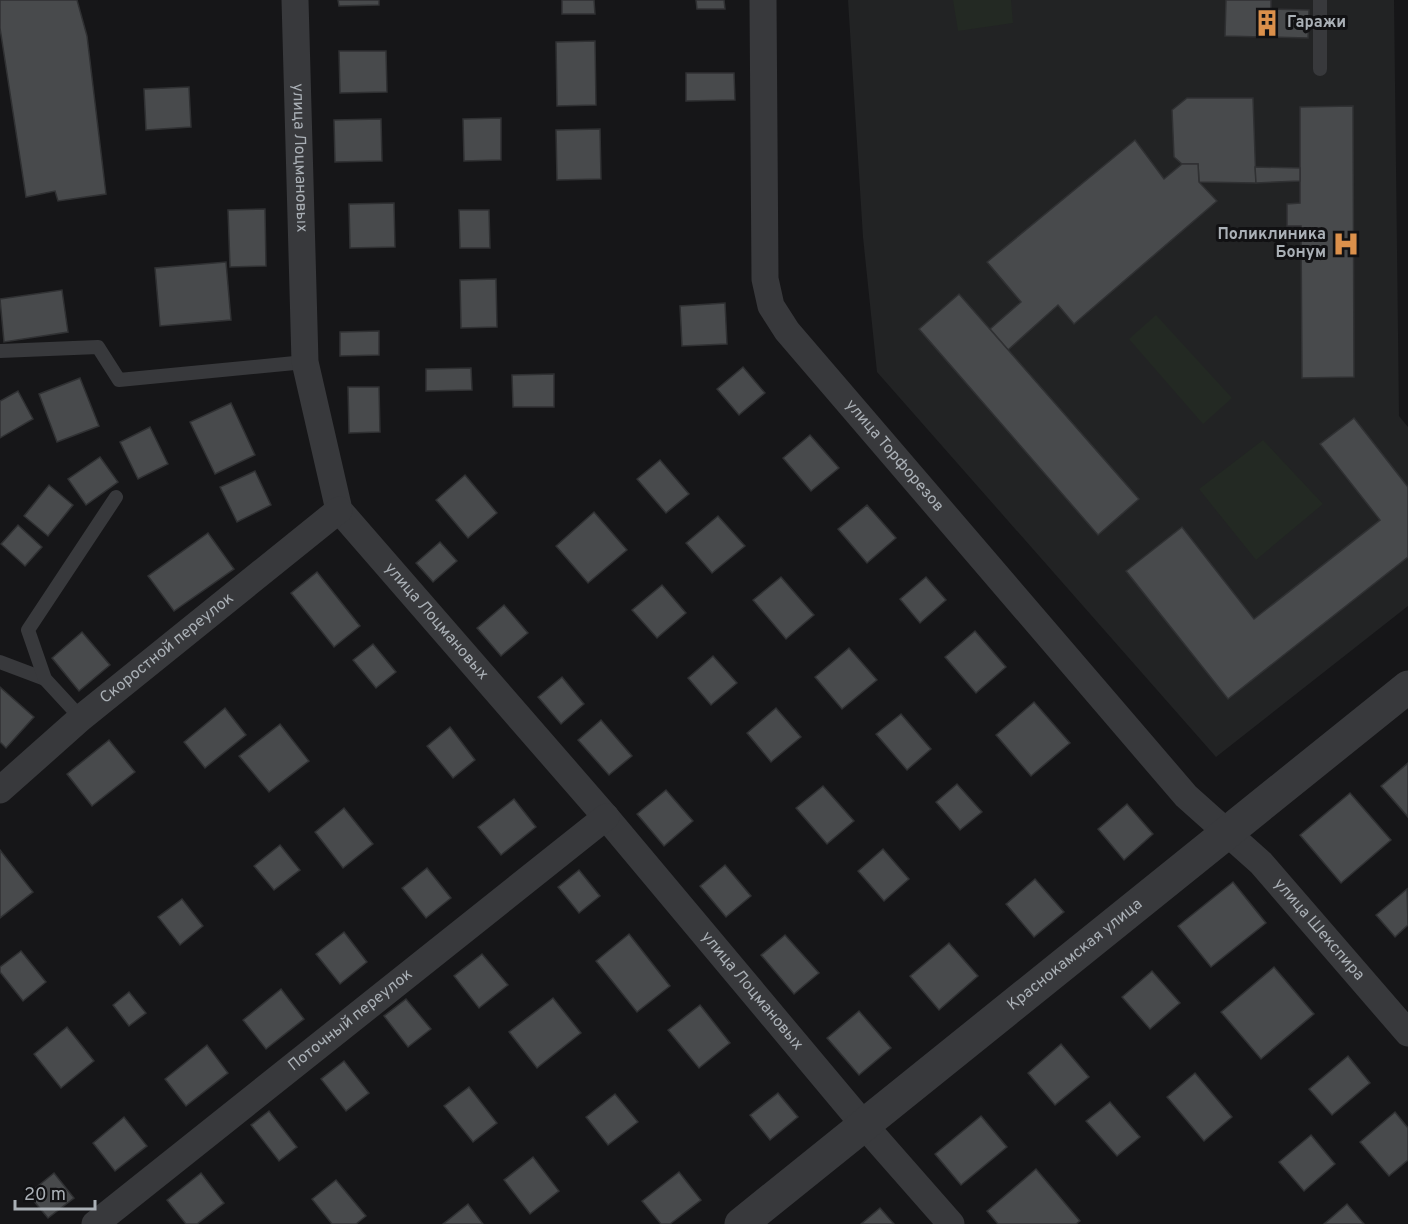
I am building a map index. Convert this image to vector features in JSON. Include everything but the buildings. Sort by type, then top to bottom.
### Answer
[{"type":"street","name":"улица Лоцмановых","points":[[295,0],[304,362],[339,510],[606,817],[864,1125],[951,1224]]},
{"type":"street","name":"улица Торфорезов","points":[[763,0],[765,279],[771,306],[787,331],[1186,796],[1226,832]]},
{"type":"street","name":"Скоростной переулок","points":[[0,790],[81,718],[339,510]]},
{"type":"street","name":"Краснокамская улица","points":[[741,1224],[1408,687]]},
{"type":"street","name":"Поточный переулок","points":[[95,1224],[606,817]]},
{"type":"street","name":"улица Шекспира","points":[[1226,832],[1262,863],[1408,1033]]},
{"type":"lane","points":[[1320,0],[1320,69]]},
{"type":"lane","points":[[0,351],[98,347],[119,380],[304,362]]},
{"type":"lane","points":[[81,718],[45,679],[28,630],[116,497]]},
{"type":"lane","points":[[0,662],[45,679]]},
{"type":"shaded area","points":[[848,0],[1394,0],[1399,416],[1408,427],[1408,606],[1216,757],[877,372],[863,237]]},
{"type":"shaded area","points":[[953,0],[1011,0],[1013,23],[958,31]]},
{"type":"shaded area","points":[[1156,315],[1232,398],[1203,424],[1129,339]]},
{"type":"shaded area","points":[[1263,440],[1323,504],[1256,560],[1199,489]]},
{"type":"place","name":"Гаражи","points":[[1267,23]]},
{"type":"place","name":"Поликлиника Бонум","points":[[1346,244]]}]
